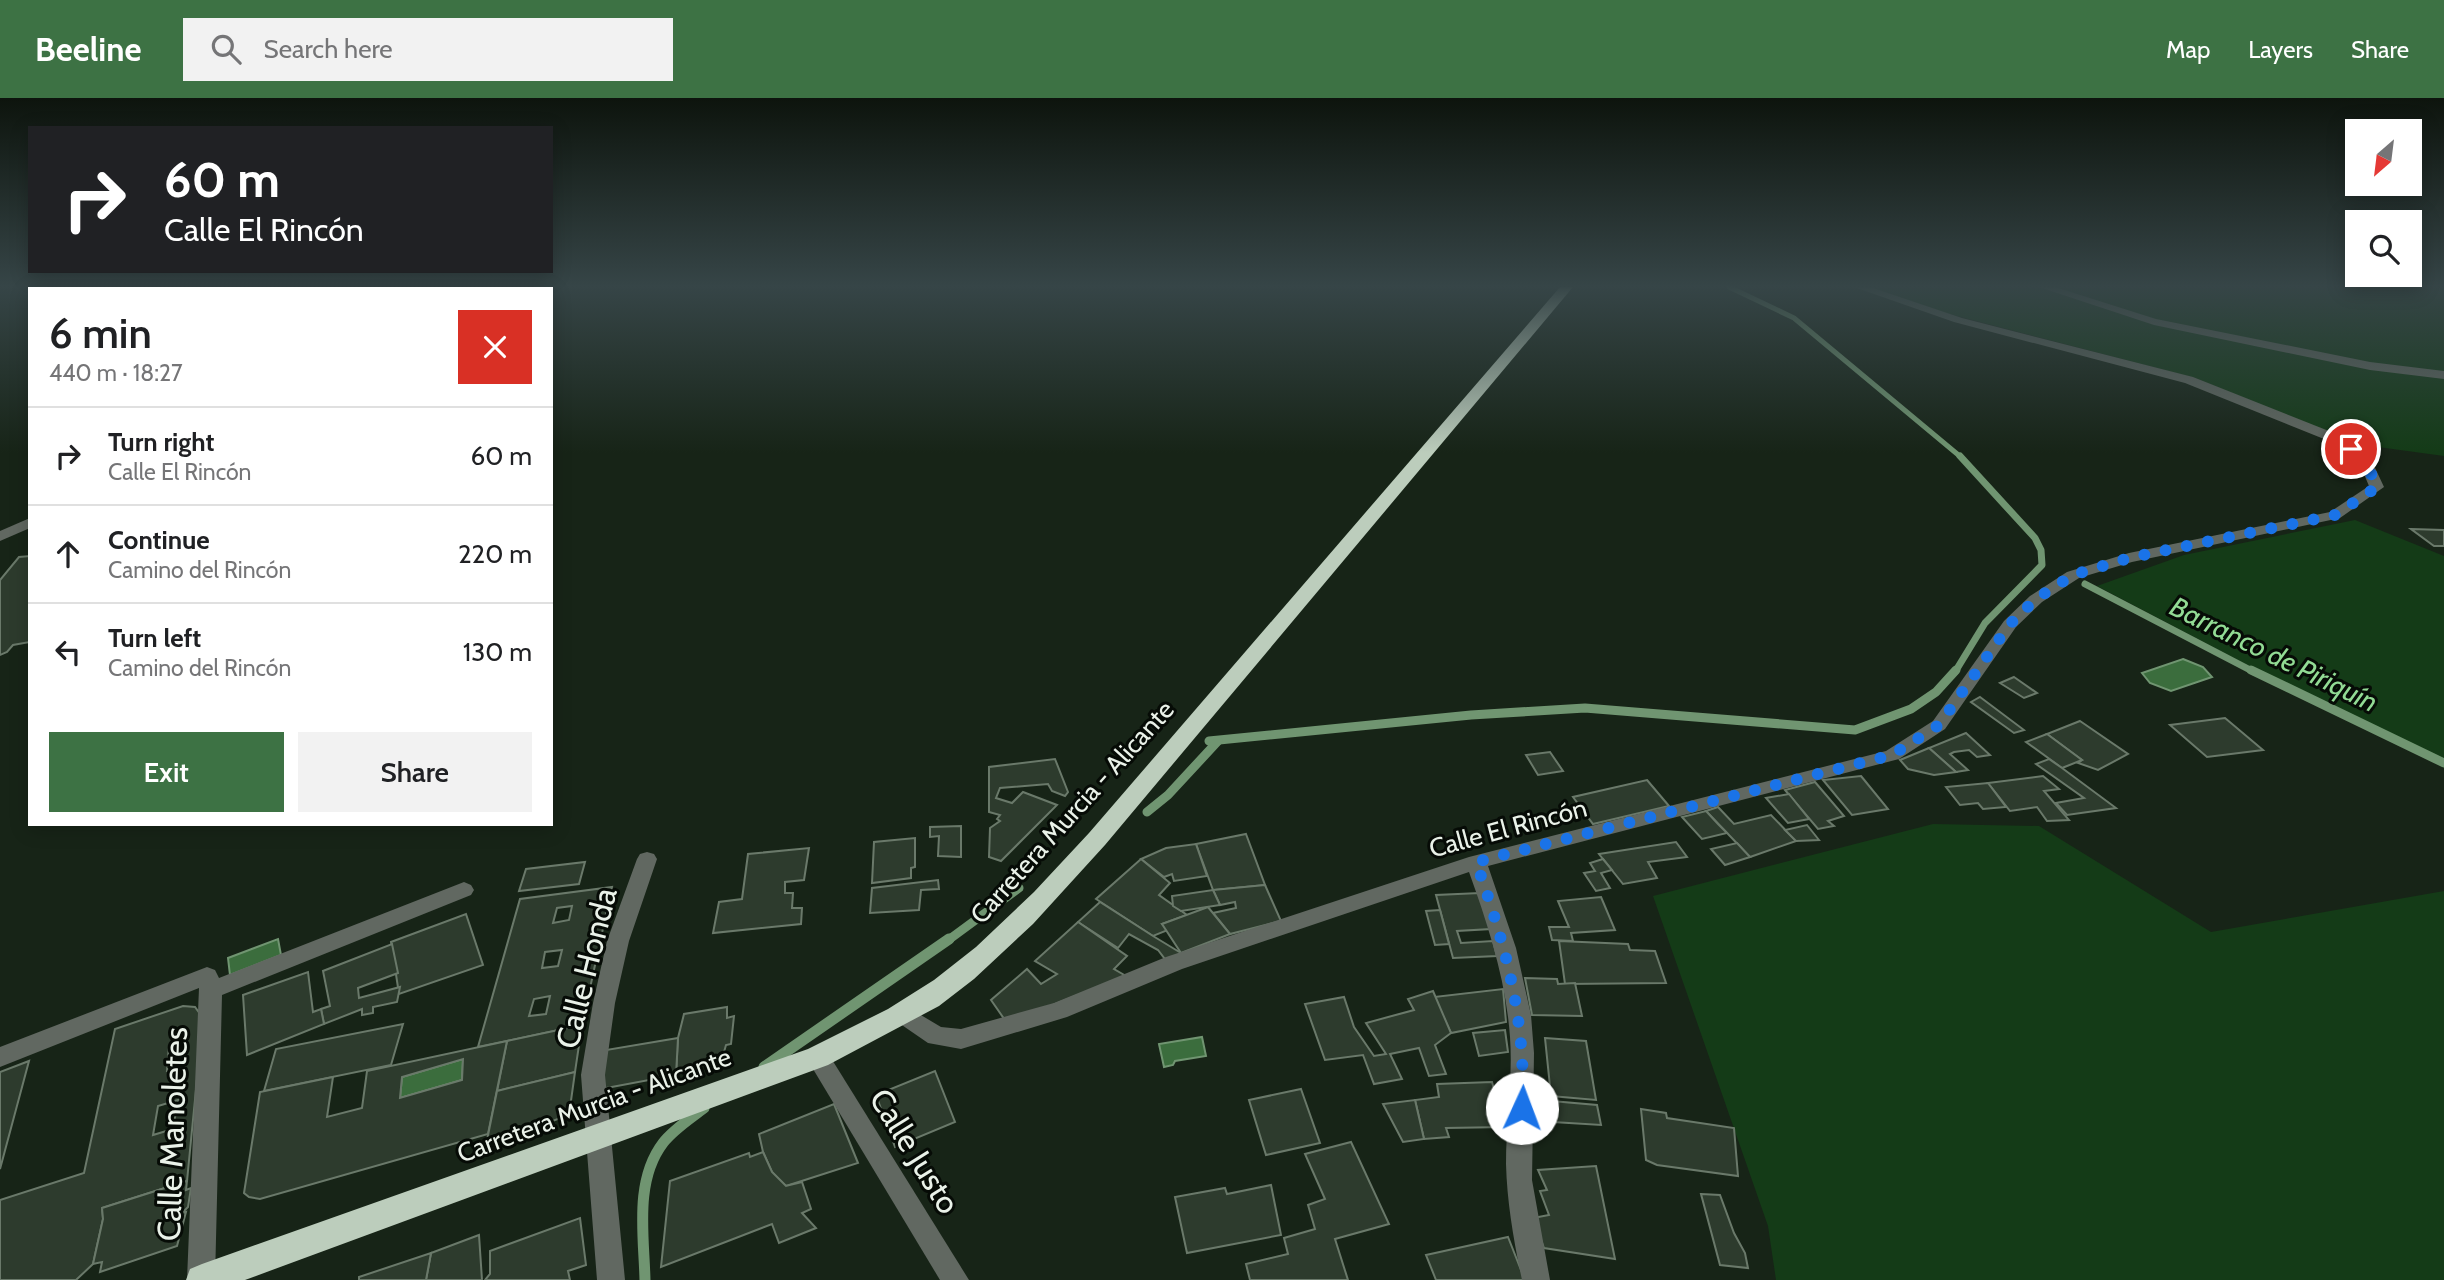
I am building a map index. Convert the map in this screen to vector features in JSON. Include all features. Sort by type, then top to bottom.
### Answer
[{"type":"highway","name":"Carretera Murcia - Alicante","points":[[201,1280],[818,1058],[904,1014],[953,980],[1039,904],[1520,342]]},
{"type":"street","name":"Calle El Rincón","points":[[904,1014],[936,1036],[961,1039],[1059,1011],[1174,963],[1476,862],[1892,755],[1939,725],[2010,624],[2036,599],[2073,575],[2129,558],[2335,515],[2377,487],[2364,458],[2339,440],[2189,380],[2043,342]]},
{"type":"street","points":[[2253,342],[2370,366],[2444,375]]},
{"type":"street","points":[[0,537],[28,523]]},
{"type":"street","name":"Calle Honda","points":[[611,1280],[593,1075],[604,1003],[618,941],[647,859]]},
{"type":"street","points":[[1476,862],[1508,962],[1522,1034],[1519,1163],[1522,1221],[1536,1280]]},
{"type":"street","points":[[0,1056],[464,890]]},
{"type":"street","name":"Calle Manoletes","points":[[201,1280],[209,983]]},
{"type":"street","name":"Calle Justo","points":[[818,1058],[955,1280]]},
{"type":"shaded area","points":[[2058,342],[2444,342],[2444,456],[2356,444],[2195,378]]},
{"type":"shaded area","points":[[2355,520],[2444,556],[2444,768],[2097,586],[2184,555]]},
{"type":"shaded area","points":[[2183,659],[2203,667],[2212,677],[2171,691],[2150,683],[2142,673]]},
{"type":"shaded area","points":[[1933,824],[2039,826],[2211,932],[2444,891],[2444,1280],[1776,1280],[1768,1226],[1653,896]]},
{"type":"shaded area","points":[[278,939],[281,955],[230,975],[228,958]]},
{"type":"shaded area","points":[[1202,1037],[1206,1056],[1175,1061],[1173,1065],[1164,1067],[1159,1044]]},
{"type":"shaded area","points":[[463,1059],[462,1080],[400,1098],[402,1077]]},
{"type":"building","points":[[2411,529],[2444,530],[2444,546],[2434,546]]},
{"type":"building","points":[[28,556],[28,642],[13,645],[0,655],[0,580],[19,557]]},
{"type":"building","points":[[2014,677],[2037,693],[2024,698],[2000,683]]},
{"type":"building","points":[[1980,697],[2024,730],[2014,733],[1971,702]]},
{"type":"building","points":[[2225,718],[2263,750],[2207,757],[2170,725]]},
{"type":"building","points":[[2080,721],[2128,754],[2098,770],[2078,763],[2082,760],[2047,734]]},
{"type":"building","points":[[1966,733],[1990,755],[1977,757],[1969,750],[1950,754],[1968,770],[1956,772],[1929,748]]},
{"type":"building","points":[[2047,734],[2082,760],[2062,768],[2026,742]]},
{"type":"building","points":[[1929,748],[1956,772],[1934,775],[1908,769],[1900,760]]},
{"type":"building","points":[[1550,752],[1563,771],[1538,775],[1526,755]]},
{"type":"building","points":[[1055,759],[1068,792],[1065,796],[1052,791],[1048,784],[1000,788],[996,798],[1012,803],[1023,792],[1057,805],[1001,861],[989,857],[990,828],[1000,821],[997,819],[1000,815],[989,812],[989,767]]},
{"type":"building","points":[[2049,759],[2116,808],[2067,815],[2056,803],[2084,798],[2036,764]]},
{"type":"building","points":[[1861,776],[1888,809],[1852,815],[1823,780]]},
{"type":"building","points":[[2043,776],[2059,789],[2044,791],[2069,820],[2047,821],[2037,807],[2010,811],[1988,783]]},
{"type":"building","points":[[1647,780],[1669,806],[1593,824],[1573,797]]},
{"type":"building","points":[[1815,782],[1844,816],[1828,821],[1834,826],[1818,829],[1785,790]]},
{"type":"building","points":[[1988,783],[2006,807],[1983,809],[1978,803],[1960,805],[1946,787]]},
{"type":"building","points":[[1789,794],[1809,819],[1788,823],[1766,798]]},
{"type":"building","points":[[1718,807],[1734,824],[1771,815],[1796,841],[1750,857],[1706,811]]},
{"type":"building","points":[[1706,811],[1727,833],[1702,839],[1682,817]]},
{"type":"building","points":[[1807,825],[1819,840],[1796,841],[1785,830]]},
{"type":"building","points":[[961,826],[961,857],[938,856],[939,836],[930,837],[930,827]]},
{"type":"building","points":[[1246,834],[1265,885],[1213,890],[1196,844]]},
{"type":"building","points":[[915,838],[915,867],[911,868],[911,878],[872,883],[874,842]]},
{"type":"building","points":[[1676,842],[1687,857],[1648,862],[1657,878],[1623,884],[1599,854]]},
{"type":"building","points":[[1737,843],[1750,857],[1725,865],[1711,849]]},
{"type":"building","points":[[1196,844],[1207,876],[1174,881],[1172,874],[1164,877],[1141,859],[1166,848]]},
{"type":"building","points":[[809,848],[804,880],[785,882],[785,893],[793,893],[792,908],[802,908],[801,924],[713,933],[719,902],[742,899],[748,854]]},
{"type":"building","points":[[1141,859],[1170,883],[1159,895],[1187,915],[1162,924],[1168,930],[1153,936],[1096,899]]},
{"type":"building","points":[[1603,859],[1612,870],[1601,873],[1610,888],[1596,891],[1584,873],[1595,871],[1590,863]]},
{"type":"building","points":[[585,862],[579,884],[519,891],[526,869]]},
{"type":"building","points":[[938,880],[939,889],[921,890],[919,910],[870,913],[872,888]]},
{"type":"building","points":[[1265,885],[1281,921],[1230,934],[1213,913],[1236,908],[1235,902],[1220,905],[1213,890]]},
{"type":"building","points":[[612,887],[582,1025],[478,1047],[520,899]],"holes":[[[572,906],[569,920],[553,923],[557,908]],[[562,950],[558,966],[542,968],[545,952]],[[550,996],[546,1014],[529,1016],[534,999]]]},
{"type":"building","points":[[1213,890],[1220,905],[1181,911],[1173,906],[1172,896]]},
{"type":"building","points":[[1480,893],[1491,929],[1457,931],[1461,943],[1493,941],[1497,956],[1453,958],[1436,895]]},
{"type":"building","points":[[1601,897],[1615,930],[1571,933],[1573,941],[1552,940],[1549,927],[1569,927],[1558,901]]},
{"type":"building","points":[[1100,902],[1181,953],[1168,963],[1158,950],[1129,934],[1118,948],[1078,922]]},
{"type":"building","points":[[1208,907],[1230,934],[1181,953],[1162,924]]},
{"type":"building","points":[[1440,910],[1449,944],[1435,945],[1426,911]]},
{"type":"building","points":[[466,914],[483,965],[399,994],[391,942]]},
{"type":"building","points":[[1078,922],[1127,956],[1114,969],[1126,976],[1007,1023],[991,1000],[1027,969],[1041,984],[1057,974],[1035,961]]},
{"type":"building","points":[[1559,941],[1628,944],[1630,950],[1655,951],[1666,983],[1565,984]]},
{"type":"building","points":[[392,944],[398,973],[358,988],[359,998],[400,987],[397,1002],[373,1007],[373,1013],[362,1015],[362,1009],[324,1024],[321,1009],[330,1006],[323,971]]},
{"type":"building","points":[[308,972],[313,1012],[321,1009],[324,1024],[247,1055],[243,995]]},
{"type":"building","points":[[1525,978],[1557,979],[1558,984],[1575,983],[1582,1016],[1532,1015]]},
{"type":"building","points":[[1503,989],[1506,1022],[1451,1033],[1434,997]]},
{"type":"building","points":[[1433,991],[1451,1033],[1435,1045],[1446,1074],[1429,1076],[1419,1048],[1390,1054],[1402,1079],[1374,1084],[1363,1055],[1325,1060],[1305,1004],[1344,997],[1354,1027],[1374,1056],[1386,1054],[1366,1023],[1414,1010],[1408,999]]},
{"type":"building","points":[[183,1006],[195,1007],[203,1018],[187,1181],[102,1208],[103,1219],[93,1264],[76,1280],[0,1280],[0,1200],[84,1173],[115,1029]],"holes":[[[188,1040],[185,1066],[167,1071],[169,1046]],[[178,1100],[173,1129],[153,1135],[158,1106]]]},
{"type":"building","points":[[727,1007],[727,1018],[734,1016],[731,1044],[726,1045],[722,1059],[676,1075],[678,1038],[684,1014]]},
{"type":"building","points":[[403,1024],[391,1065],[264,1091],[276,1049]]},
{"type":"building","points":[[582,1025],[575,1072],[497,1091],[507,1041]]},
{"type":"building","points":[[1505,1030],[1508,1052],[1479,1056],[1473,1033]]},
{"type":"building","points":[[678,1038],[676,1075],[601,1089],[606,1050]]},
{"type":"building","points":[[1545,1038],[1586,1041],[1596,1100],[1551,1096]]},
{"type":"building","points":[[507,1041],[488,1134],[260,1199],[244,1193],[260,1092],[333,1077],[327,1117],[362,1108],[367,1071]],"holes":[[[463,1059],[462,1080],[400,1098],[402,1077]]]},
{"type":"building","points":[[29,1061],[0,1169],[0,1072]]},
{"type":"building","points":[[935,1071],[955,1122],[895,1147],[876,1095]]},
{"type":"building","points":[[575,1072],[569,1115],[486,1145],[497,1091]]},
{"type":"building","points":[[1492,1082],[1505,1127],[1446,1128],[1449,1137],[1424,1139],[1415,1100],[1439,1097],[1437,1084]]},
{"type":"building","points":[[1301,1089],[1320,1143],[1266,1155],[1249,1100]]},
{"type":"building","points":[[1415,1100],[1424,1139],[1403,1142],[1383,1104]]},
{"type":"building","points":[[1540,1100],[1597,1105],[1601,1125],[1553,1122]]},
{"type":"building","points":[[834,1104],[858,1163],[786,1186],[772,1172],[759,1134]]},
{"type":"building","points":[[1641,1109],[1666,1113],[1667,1118],[1734,1128],[1738,1176],[1657,1165],[1646,1160]]},
{"type":"building","points":[[1351,1142],[1389,1224],[1335,1239],[1348,1280],[1250,1280],[1246,1264],[1288,1254],[1284,1238],[1315,1229],[1308,1205],[1325,1199],[1305,1154]]},
{"type":"building","points":[[763,1152],[772,1172],[786,1186],[802,1182],[811,1209],[802,1213],[816,1228],[779,1243],[772,1224],[661,1267],[670,1181],[749,1153],[750,1157]]},
{"type":"building","points":[[1596,1166],[1615,1259],[1544,1248],[1533,1218],[1549,1215],[1540,1191],[1547,1190],[1538,1170]]},
{"type":"building","points":[[187,1181],[186,1190],[191,1188],[188,1207],[182,1213],[186,1212],[177,1246],[100,1272],[102,1262],[93,1264],[103,1219],[102,1208]]},
{"type":"building","points":[[1271,1185],[1281,1235],[1187,1253],[1175,1197],[1225,1188],[1227,1194]]},
{"type":"building","points":[[1701,1194],[1720,1195],[1734,1233],[1745,1253],[1748,1268],[1720,1265]]},
{"type":"building","points":[[580,1218],[586,1265],[568,1271],[570,1280],[485,1280],[490,1274],[490,1251]]},
{"type":"building","points":[[479,1235],[482,1280],[426,1280],[431,1253]]},
{"type":"building","points":[[1508,1237],[1525,1280],[1436,1280],[1426,1255]]},
{"type":"building","points":[[431,1253],[426,1280],[359,1280],[359,1277]]},
{"type":"waterway","points":[[1823,342],[1961,457]]},
{"type":"waterway","name":"Barranco de Piriquín","points":[[1955,672],[1985,623],[2042,565],[2041,550],[2035,538],[1961,457]]},
{"type":"waterway","name":"Barranco de Piriquín","points":[[2085,584],[2254,672]]},
{"type":"waterway","points":[[1209,741],[1471,715],[1585,708],[1855,730],[1911,709],[1936,692],[1956,670]]},
{"type":"waterway","name":"Barranco de Piriquín","points":[[2251,670],[2444,763]]},
{"type":"waterway","points":[[1147,812],[1168,795],[1218,741]]},
{"type":"waterway","points":[[947,941],[1019,888]]},
{"type":"waterway","points":[[764,1067],[949,939]]},
{"type":"waterway","points":[[645,1280],[643,1209],[648,1174],[663,1143],[704,1108]]},
{"type":"route","points":[[1522,1108],[1522,1034],[1508,962],[1476,862],[1636,824],[1892,755],[1939,725],[2010,624],[2036,599],[2073,575],[2129,558],[2335,515],[2377,487],[2364,458],[2351,449]]}]
